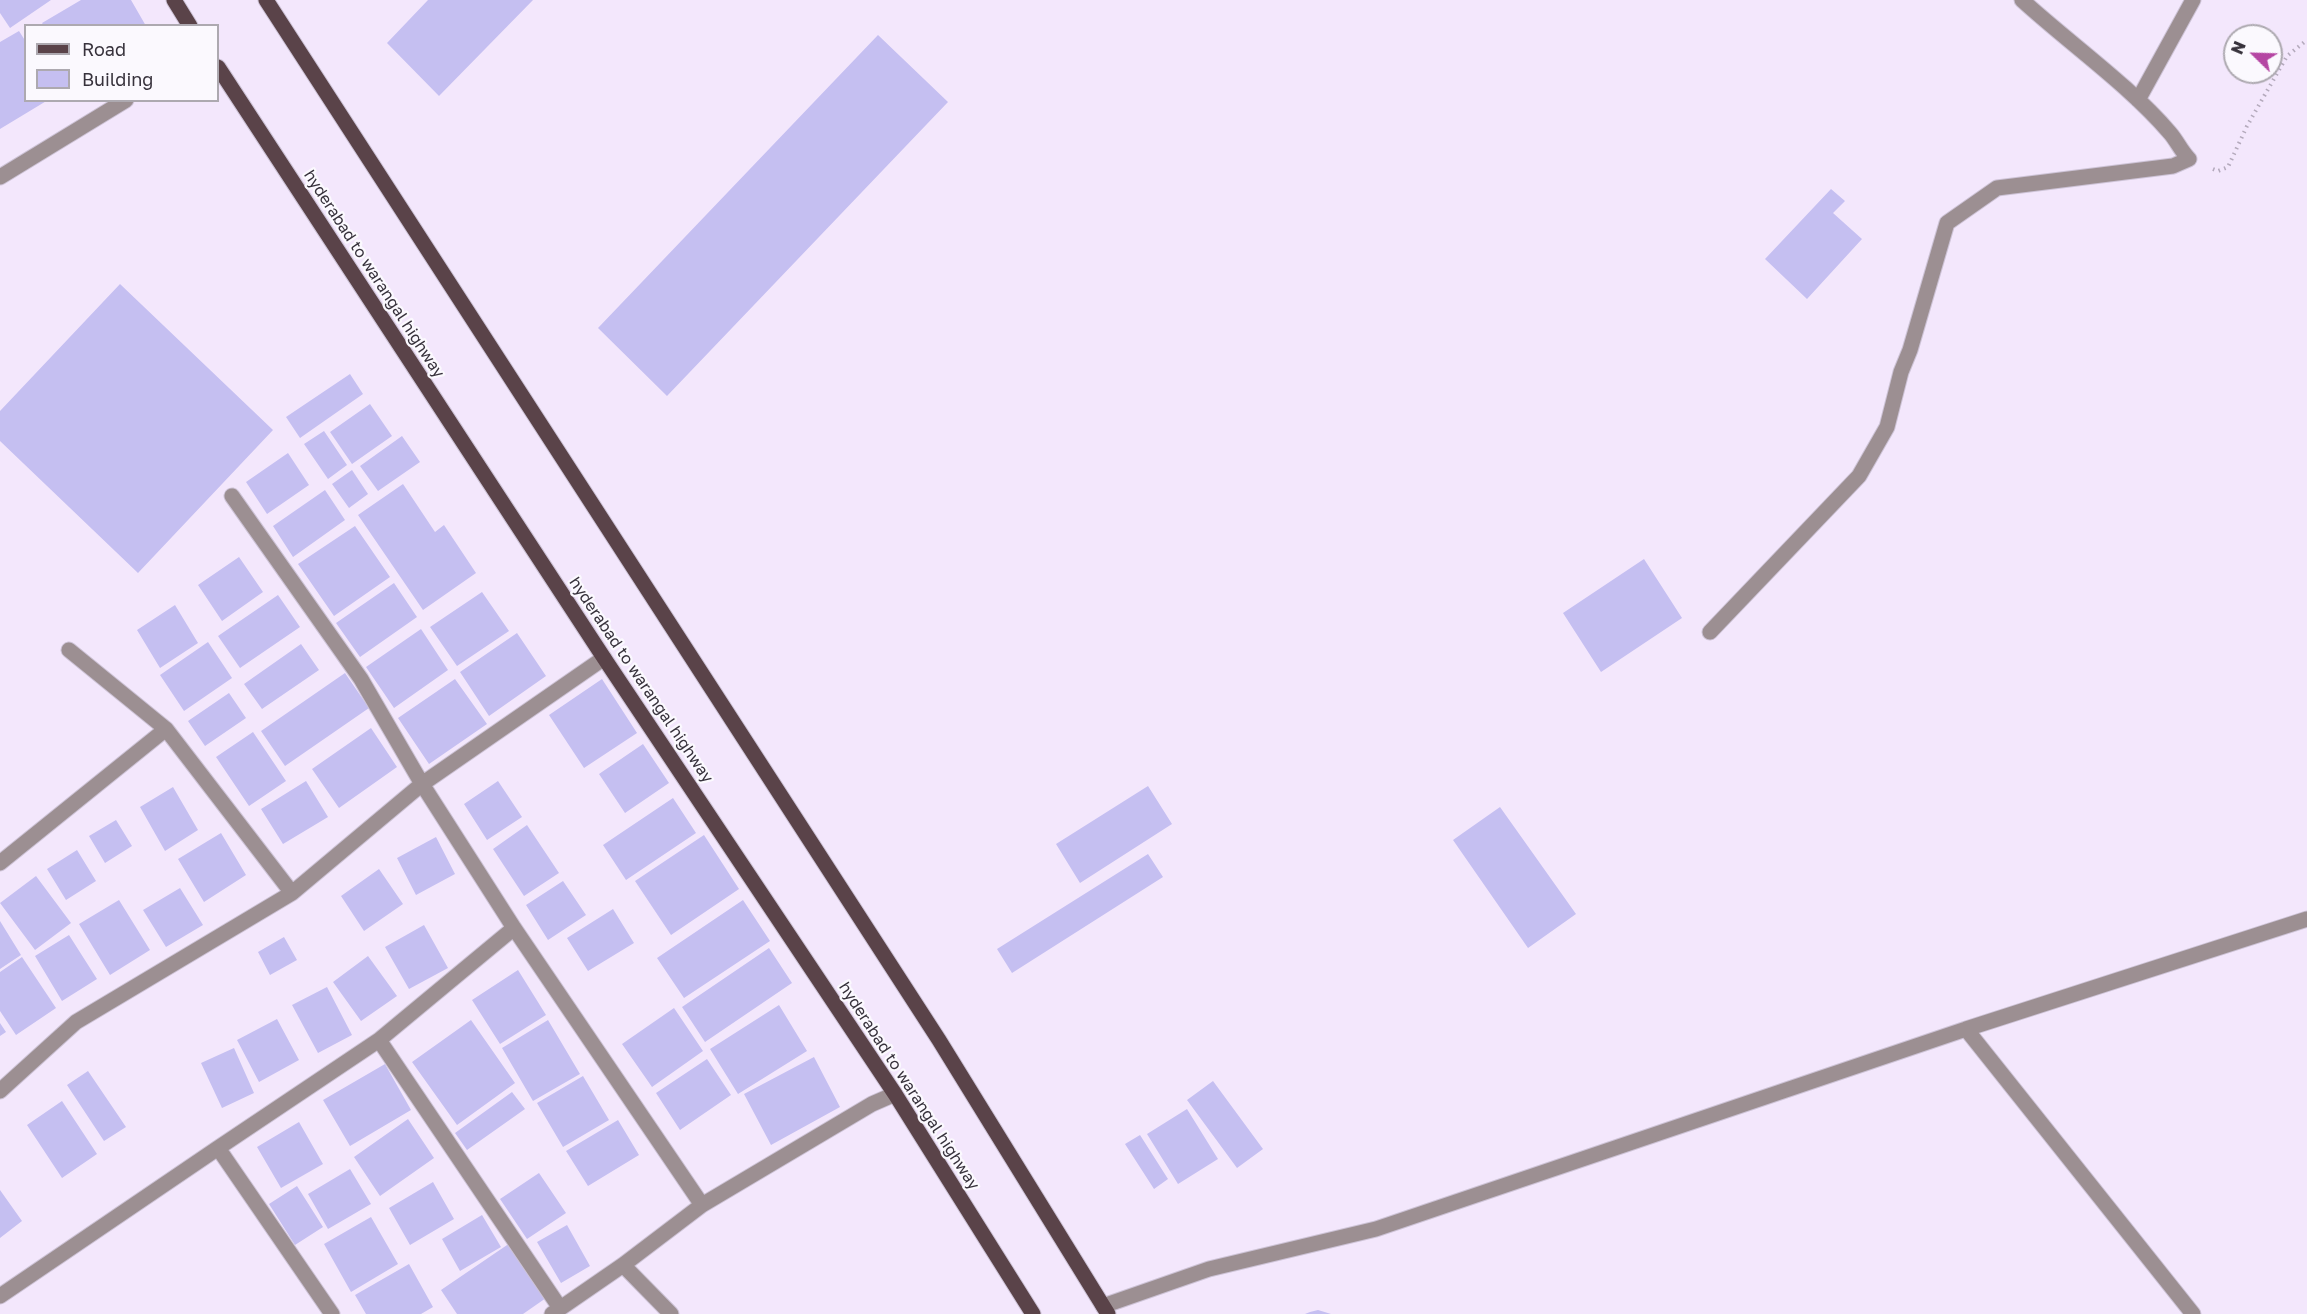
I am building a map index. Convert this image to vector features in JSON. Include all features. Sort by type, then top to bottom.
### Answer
[{"type":"main road","points":[[174,0],[189,24]]},
{"type":"main road","points":[[266,0],[939,1040],[1106,1310]]},
{"type":"main road","name":"hyderabad to warangal highway","points":[[219,69],[604,658],[895,1094],[1033,1314]]},
{"type":"street","points":[[1710,632],[1859,476],[1887,427],[1947,223],[1997,188],[2173,166],[2188,159],[2180,150],[2172,134],[2138,100],[2022,0]]},
{"type":"street","points":[[2138,100],[2193,0]]},
{"type":"street","points":[[0,177],[123,102]]},
{"type":"street","points":[[232,496],[361,679],[422,784],[514,928],[702,1205]]},
{"type":"street","points":[[69,650],[166,729],[292,893]]},
{"type":"street","points":[[0,1091],[76,1022],[292,893],[422,784],[604,658]]},
{"type":"street","points":[[0,863],[166,729]]},
{"type":"street","points":[[1106,1310],[1209,1269],[1376,1229],[1966,1029],[2307,919]]},
{"type":"street","points":[[0,1296],[378,1040],[514,928]]},
{"type":"street","points":[[1966,1029],[2193,1314]]},
{"type":"street","points":[[378,1040],[556,1311],[702,1205],[872,1104],[895,1094]]},
{"type":"street","points":[[218,1148],[332,1314]]},
{"type":"street","points":[[623,1264],[671,1314]]},
{"type":"path","points":[[2188,159],[2218,171],[2228,167],[2247,126],[2287,56],[2307,40]]},
{"type":"building","points":[[0,0],[51,0],[10,28],[0,13]]},
{"type":"building","points":[[81,0],[131,0],[145,24],[43,24]]},
{"type":"building","points":[[428,0],[533,0],[439,96],[387,43]]},
{"type":"building","points":[[19,31],[24,39],[24,102],[45,102],[0,129],[0,42]]},
{"type":"building","points":[[878,35],[948,102],[667,396],[598,328]]},
{"type":"building","points":[[1831,189],[1845,201],[1833,213],[1862,239],[1807,299],[1765,259]]},
{"type":"building","points":[[120,284],[273,430],[138,573],[0,441],[0,411]]},
{"type":"building","points":[[350,374],[363,394],[300,438],[286,417]]},
{"type":"building","points":[[370,404],[392,436],[352,464],[330,432]]},
{"type":"building","points":[[324,431],[347,465],[328,479],[304,444]]},
{"type":"building","points":[[402,436],[420,462],[378,491],[360,466]]},
{"type":"building","points":[[288,453],[309,485],[267,514],[246,482]]},
{"type":"building","points":[[352,470],[368,494],[349,508],[332,484]]},
{"type":"building","points":[[403,484],[435,532],[444,525],[476,573],[423,610],[358,515]]},
{"type":"building","points":[[325,490],[345,520],[293,557],[273,526]]},
{"type":"building","points":[[355,526],[390,577],[334,616],[298,564]]},
{"type":"building","points":[[239,557],[263,592],[222,621],[198,585]]},
{"type":"building","points":[[1644,559],[1682,618],[1601,672],[1563,613]]},
{"type":"building","points":[[394,583],[417,617],[360,657],[336,623]]},
{"type":"building","points":[[482,592],[509,631],[457,666],[430,627]]},
{"type":"building","points":[[278,595],[300,627],[240,668],[218,636]]},
{"type":"building","points":[[175,605],[198,643],[160,668],[137,630]]},
{"type":"building","points":[[421,629],[448,670],[394,708],[366,667]]},
{"type":"building","points":[[517,633],[546,676],[489,716],[460,672]]},
{"type":"building","points":[[208,642],[232,678],[184,711],[160,675]]},
{"type":"building","points":[[301,644],[319,670],[262,709],[244,684]]},
{"type":"building","points":[[345,673],[369,708],[285,766],[261,731]]},
{"type":"building","points":[[455,679],[487,724],[429,764],[398,718]]},
{"type":"building","points":[[602,679],[637,733],[584,768],[549,715]]},
{"type":"building","points":[[229,693],[246,718],[205,746],[188,721]]},
{"type":"building","points":[[371,728],[397,767],[339,808],[312,769]]},
{"type":"building","points":[[253,732],[286,781],[249,806],[216,757]]},
{"type":"building","points":[[643,744],[669,783],[625,813],[599,774]]},
{"type":"building","points":[[306,781],[328,817],[283,844],[261,809]]},
{"type":"building","points":[[498,781],[522,817],[487,840],[464,804]]},
{"type":"building","points":[[1148,786],[1172,824],[1080,883],[1056,844]]},
{"type":"building","points":[[173,787],[198,830],[165,851],[140,807]]},
{"type":"building","points":[[673,798],[696,833],[626,880],[603,845]]},
{"type":"building","points":[[1500,807],[1576,914],[1528,948],[1453,840]]},
{"type":"building","points":[[116,820],[132,846],[105,863],[89,836]]},
{"type":"building","points":[[527,825],[559,873],[524,896],[493,849]]},
{"type":"building","points":[[221,833],[246,875],[204,902],[178,859]]},
{"type":"building","points":[[704,835],[739,889],[671,935],[635,881]]},
{"type":"building","points":[[436,837],[455,874],[416,895],[397,858]]},
{"type":"building","points":[[77,850],[96,881],[66,900],[47,869]]},
{"type":"building","points":[[1148,854],[1163,877],[1012,973],[997,949]]},
{"type":"building","points":[[379,869],[403,904],[364,931],[341,896]]},
{"type":"building","points":[[36,876],[71,923],[35,950],[0,903]]},
{"type":"building","points":[[563,881],[586,915],[548,940],[526,905]]},
{"type":"building","points":[[180,888],[203,925],[166,947],[143,910]]},
{"type":"building","points":[[119,900],[150,950],[110,975],[79,924]]},
{"type":"building","points":[[743,900],[770,941],[684,998],[657,958]]},
{"type":"building","points":[[613,909],[634,943],[588,971],[567,938]]},
{"type":"building","points":[[0,921],[21,955],[0,969]]},
{"type":"building","points":[[424,925],[448,968],[409,989],[385,947]]},
{"type":"building","points":[[69,935],[97,979],[62,1001],[35,956]]},
{"type":"building","points":[[284,937],[297,960],[270,975],[258,952]]},
{"type":"building","points":[[769,948],[792,983],[705,1042],[682,1007]]},
{"type":"building","points":[[368,956],[397,996],[361,1021],[333,982]]},
{"type":"building","points":[[22,957],[56,1008],[16,1035],[0,1011],[0,972]]},
{"type":"building","points":[[518,970],[546,1015],[500,1044],[472,1000]]},
{"type":"building","points":[[327,987],[352,1035],[318,1053],[292,1005]]},
{"type":"building","points":[[779,1005],[807,1051],[738,1094],[710,1049]]},
{"type":"building","points":[[674,1008],[703,1051],[652,1087],[622,1044]]},
{"type":"building","points":[[277,1019],[299,1060],[259,1082],[237,1040]]},
{"type":"building","points":[[471,1020],[515,1083],[457,1125],[412,1062]]},
{"type":"building","points":[[548,1020],[580,1074],[533,1101],[502,1048]]},
{"type":"building","points":[[0,1023],[6,1032],[0,1036]]},
{"type":"building","points":[[234,1048],[254,1093],[222,1108],[201,1063]]},
{"type":"building","points":[[814,1057],[840,1107],[771,1145],[744,1094]]},
{"type":"building","points":[[707,1059],[731,1095],[680,1130],[656,1093]]},
{"type":"building","points":[[385,1064],[411,1110],[350,1146],[323,1100]]},
{"type":"building","points":[[88,1071],[126,1127],[104,1141],[67,1085]]},
{"type":"building","points":[[583,1076],[609,1120],[563,1147],[537,1103]]},
{"type":"building","points":[[1213,1081],[1263,1149],[1237,1168],[1187,1100]]},
{"type":"building","points":[[512,1092],[525,1109],[467,1150],[455,1133]]},
{"type":"building","points":[[62,1101],[97,1154],[62,1178],[27,1125]]},
{"type":"building","points":[[1187,1109],[1218,1159],[1178,1184],[1147,1134]]},
{"type":"building","points":[[408,1119],[434,1158],[380,1196],[354,1157]]},
{"type":"building","points":[[618,1120],[639,1155],[588,1186],[566,1151]]},
{"type":"building","points":[[299,1122],[323,1164],[281,1188],[257,1147]]},
{"type":"building","points":[[1140,1135],[1168,1179],[1154,1189],[1125,1144]]},
{"type":"building","points":[[350,1169],[371,1204],[328,1229],[308,1194]]},
{"type":"building","points":[[539,1173],[566,1213],[527,1239],[500,1199]]},
{"type":"building","points":[[433,1182],[454,1219],[410,1245],[389,1208]]},
{"type":"building","points":[[297,1186],[323,1227],[295,1245],[269,1204]]},
{"type":"building","points":[[0,1190],[22,1221],[0,1238]]},
{"type":"building","points":[[482,1215],[501,1247],[460,1271],[442,1239]]},
{"type":"building","points":[[371,1217],[398,1264],[351,1292],[324,1244]]},
{"type":"building","points":[[567,1225],[590,1266],[561,1283],[537,1242]]},
{"type":"building","points":[[510,1243],[546,1298],[523,1314],[457,1314],[441,1290]]},
{"type":"building","points":[[409,1264],[433,1307],[421,1314],[366,1314],[355,1295]]},
{"type":"building","points":[[1318,1310],[1331,1314],[1305,1314]]}]
